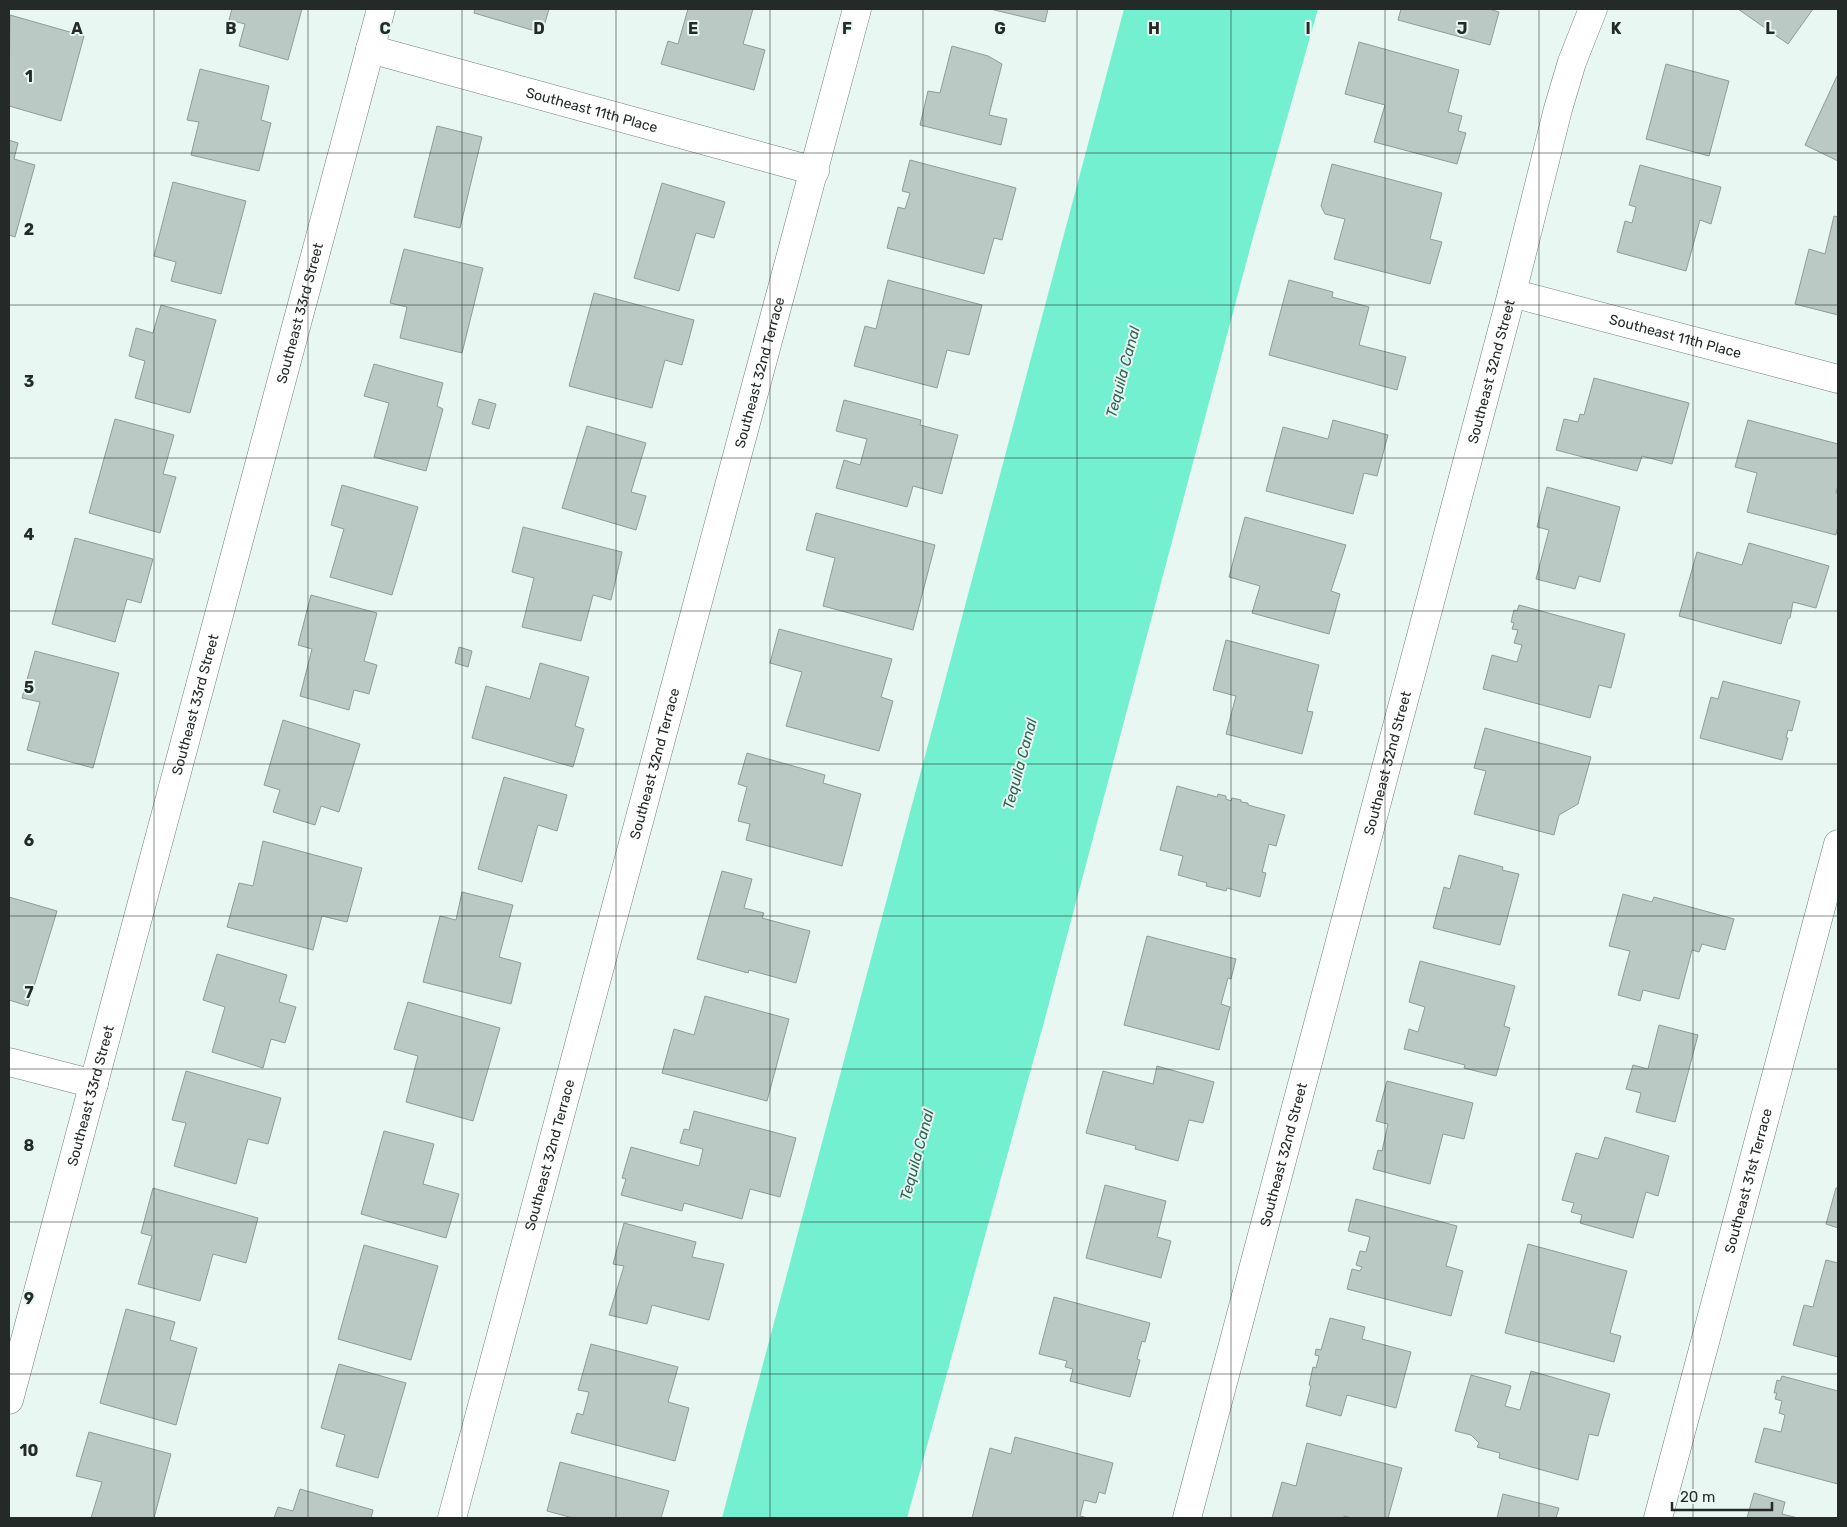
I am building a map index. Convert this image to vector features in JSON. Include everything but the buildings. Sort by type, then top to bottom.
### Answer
[{"type":"street","name":"Southeast 33rd Street","points":[[9,1400],[381,9]]},
{"type":"street","name":"Southeast 32nd Terrace","points":[[452,1518],[857,9]]},
{"type":"street","name":"Southeast 32nd Street","points":[[1187,1518],[1512,293],[1558,110],[1572,62],[1593,9]]},
{"type":"street","name":"Southeast 11th Place","points":[[370,49],[814,171]]},
{"type":"street","name":"Southeast 11th Place","points":[[1512,293],[1838,379]]},
{"type":"street","name":"Southeast 31st Terrace","points":[[1658,1518],[1838,844]]},
{"type":"street","points":[[9,1062],[94,1084]]},
{"type":"water","name":"Tequila Canal","points":[[1124,9],[1318,9],[1252,241],[1044,1022],[907,1518],[722,1518]]}]
